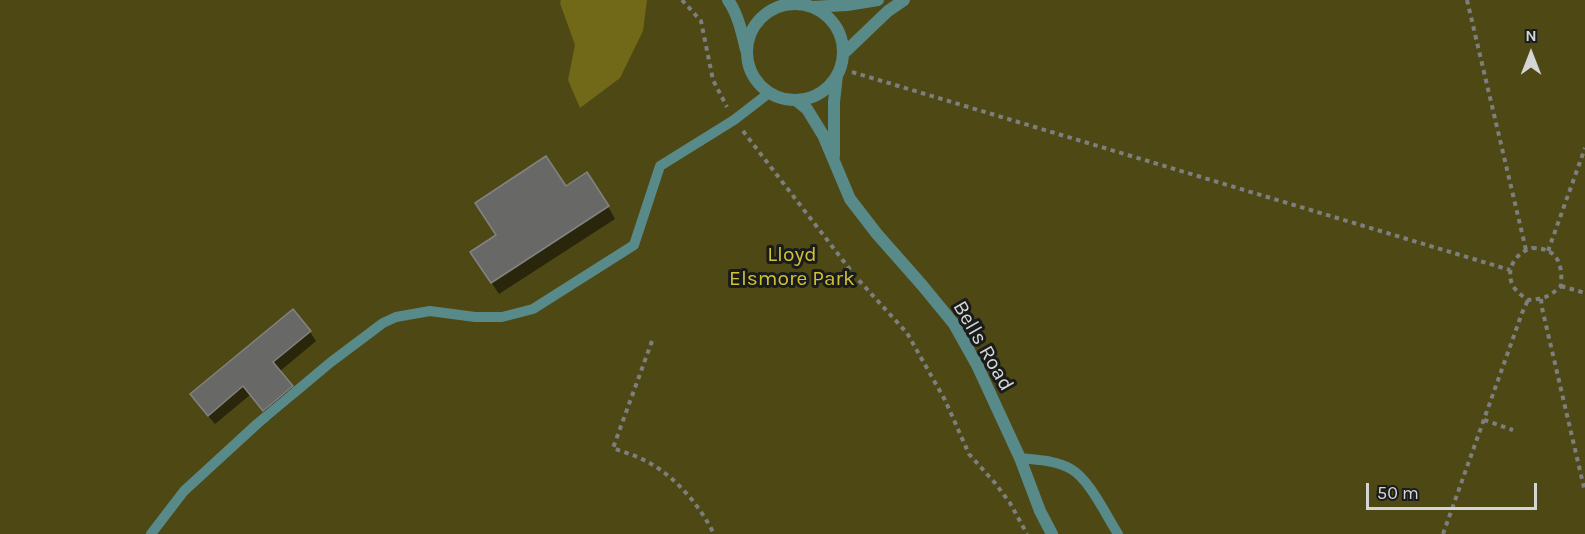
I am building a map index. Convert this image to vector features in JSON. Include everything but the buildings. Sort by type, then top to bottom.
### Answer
[{"type":"street","points":[[728,0],[739,23],[747,63],[759,85],[769,93],[782,99],[810,98],[823,91],[833,81],[839,70],[843,54],[836,27],[825,14],[810,7],[789,2],[766,13],[755,24],[746,50]]},
{"type":"street","points":[[810,7],[878,0]]},
{"type":"street","points":[[843,54],[888,11],[904,0]]},
{"type":"street","name":"Bells Road","points":[[834,164],[834,102],[839,70]]},
{"type":"street","name":"Bells Road","points":[[796,100],[807,109],[823,135],[850,199],[954,324],[977,365],[1052,534]]},
{"type":"lane","points":[[151,534],[184,491],[249,431],[331,362],[383,323],[396,317],[430,311],[476,317],[502,317],[533,309],[634,245],[660,166],[734,120],[769,93]]},
{"type":"lane","points":[[1020,458],[1054,462],[1072,469],[1090,488],[1118,534]]},
{"type":"path","points":[[682,0],[701,21],[713,80],[734,120],[855,276],[907,333],[945,400],[969,454],[1010,503],[1027,534]]},
{"type":"path","points":[[1467,0],[1526,250]]},
{"type":"path","points":[[839,70],[1510,270]]},
{"type":"path","points":[[1548,251],[1585,148]]},
{"type":"path","points":[[1541,248],[1556,257],[1561,265],[1561,286],[1550,296],[1528,300],[1517,291],[1512,282],[1510,270],[1513,262],[1526,250],[1541,248]]},
{"type":"path","points":[[1561,286],[1585,293]]},
{"type":"path","points":[[1541,299],[1585,492]]},
{"type":"path","points":[[1443,534],[1528,300]]},
{"type":"path","points":[[652,341],[613,448],[644,460],[675,482],[706,518],[714,534]]},
{"type":"path","points":[[1484,420],[1513,430]]},
{"type":"green space","name":"Lloyd Elsmore Park","points":[[0,0],[1585,0],[1585,534],[0,534]]},
{"type":"shaded area","points":[[561,0],[647,0],[643,31],[620,78],[580,108],[568,80],[575,45],[560,3]]}]
